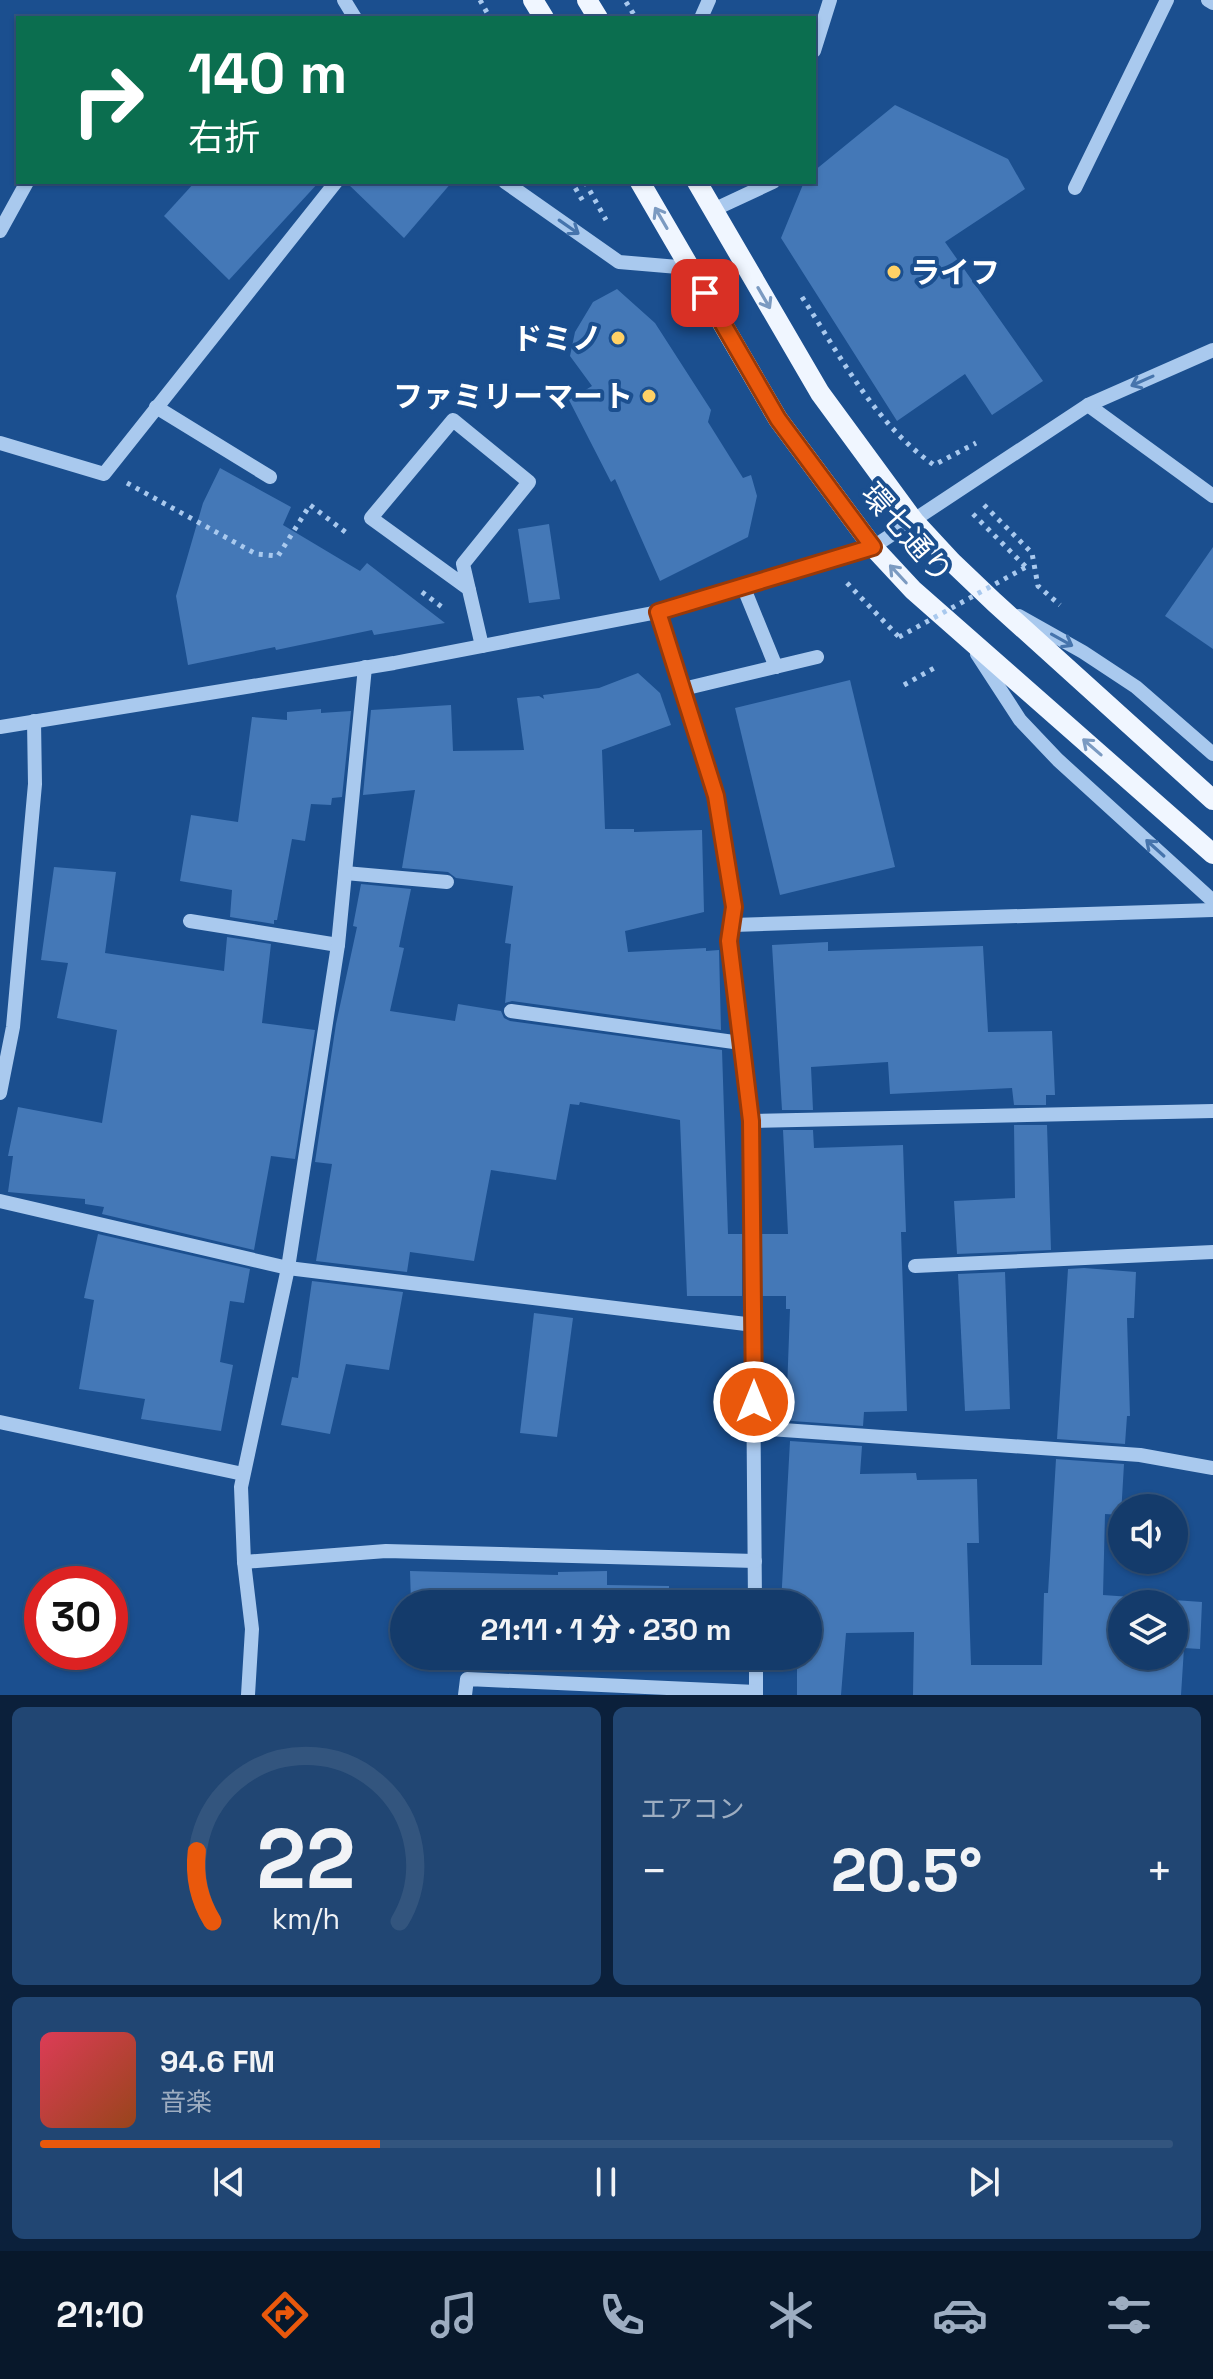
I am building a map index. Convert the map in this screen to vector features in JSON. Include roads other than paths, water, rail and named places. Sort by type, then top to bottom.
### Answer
[{"type":"main road","name":"環七通り","points":[[641,184],[778,419],[873,547],[913,590],[1213,854]]},
{"type":"main road","name":"環七通り","points":[[698,184],[820,393],[914,521],[994,602],[1213,800]]},
{"type":"street","points":[[816,45],[830,0]]},
{"type":"street","points":[[1075,188],[1167,0]]},
{"type":"street","points":[[0,231],[26,184]]},
{"type":"street","points":[[0,443],[104,474],[334,184]]},
{"type":"street","points":[[508,184],[619,262],[690,268]]},
{"type":"street","points":[[713,210],[769,184]]},
{"type":"street","points":[[0,727],[365,667],[658,612],[873,547],[1088,405],[1213,350]]},
{"type":"street","points":[[1088,405],[1213,496]]},
{"type":"street","points":[[156,407],[270,477]]},
{"type":"street","points":[[469,589],[371,518],[453,420],[529,482],[463,564],[475,613],[482,646]]},
{"type":"street","points":[[743,586],[776,667]]},
{"type":"street","points":[[994,602],[1083,652],[1136,687],[1213,754]]},
{"type":"street","points":[[658,612],[716,796],[734,907],[729,941],[751,1121],[755,1590]]},
{"type":"street","points":[[968,639],[1020,720],[1058,760],[1213,901]]},
{"type":"street","points":[[683,689],[817,657]]},
{"type":"street","points":[[248,1695],[252,1629],[244,1562],[241,1487],[288,1268],[338,945],[365,667]]},
{"type":"street","points":[[0,1093],[13,1027],[34,800],[34,721]]},
{"type":"street","points":[[345,873],[447,882]]},
{"type":"street","points":[[733,925],[1213,910]]},
{"type":"street","points":[[190,921],[338,945]]},
{"type":"street","points":[[511,1011],[741,1043]]},
{"type":"street","points":[[751,1121],[1213,1111]]},
{"type":"street","points":[[0,1201],[288,1268],[754,1325]]},
{"type":"street","points":[[915,1266],[1213,1252]]},
{"type":"street","points":[[0,1422],[243,1474]]},
{"type":"street","points":[[754,1428],[1140,1455],[1213,1468]]},
{"type":"street","points":[[244,1562],[386,1551],[755,1561]]},
{"type":"street","points":[[465,1695],[467,1679],[756,1694],[756,1670]]},
{"type":"place","name":"ライフ","points":[[894,272]]},
{"type":"place","name":"ドミノ","points":[[618,338]]},
{"type":"place","name":"ファミリーマート","points":[[649,396]]}]
